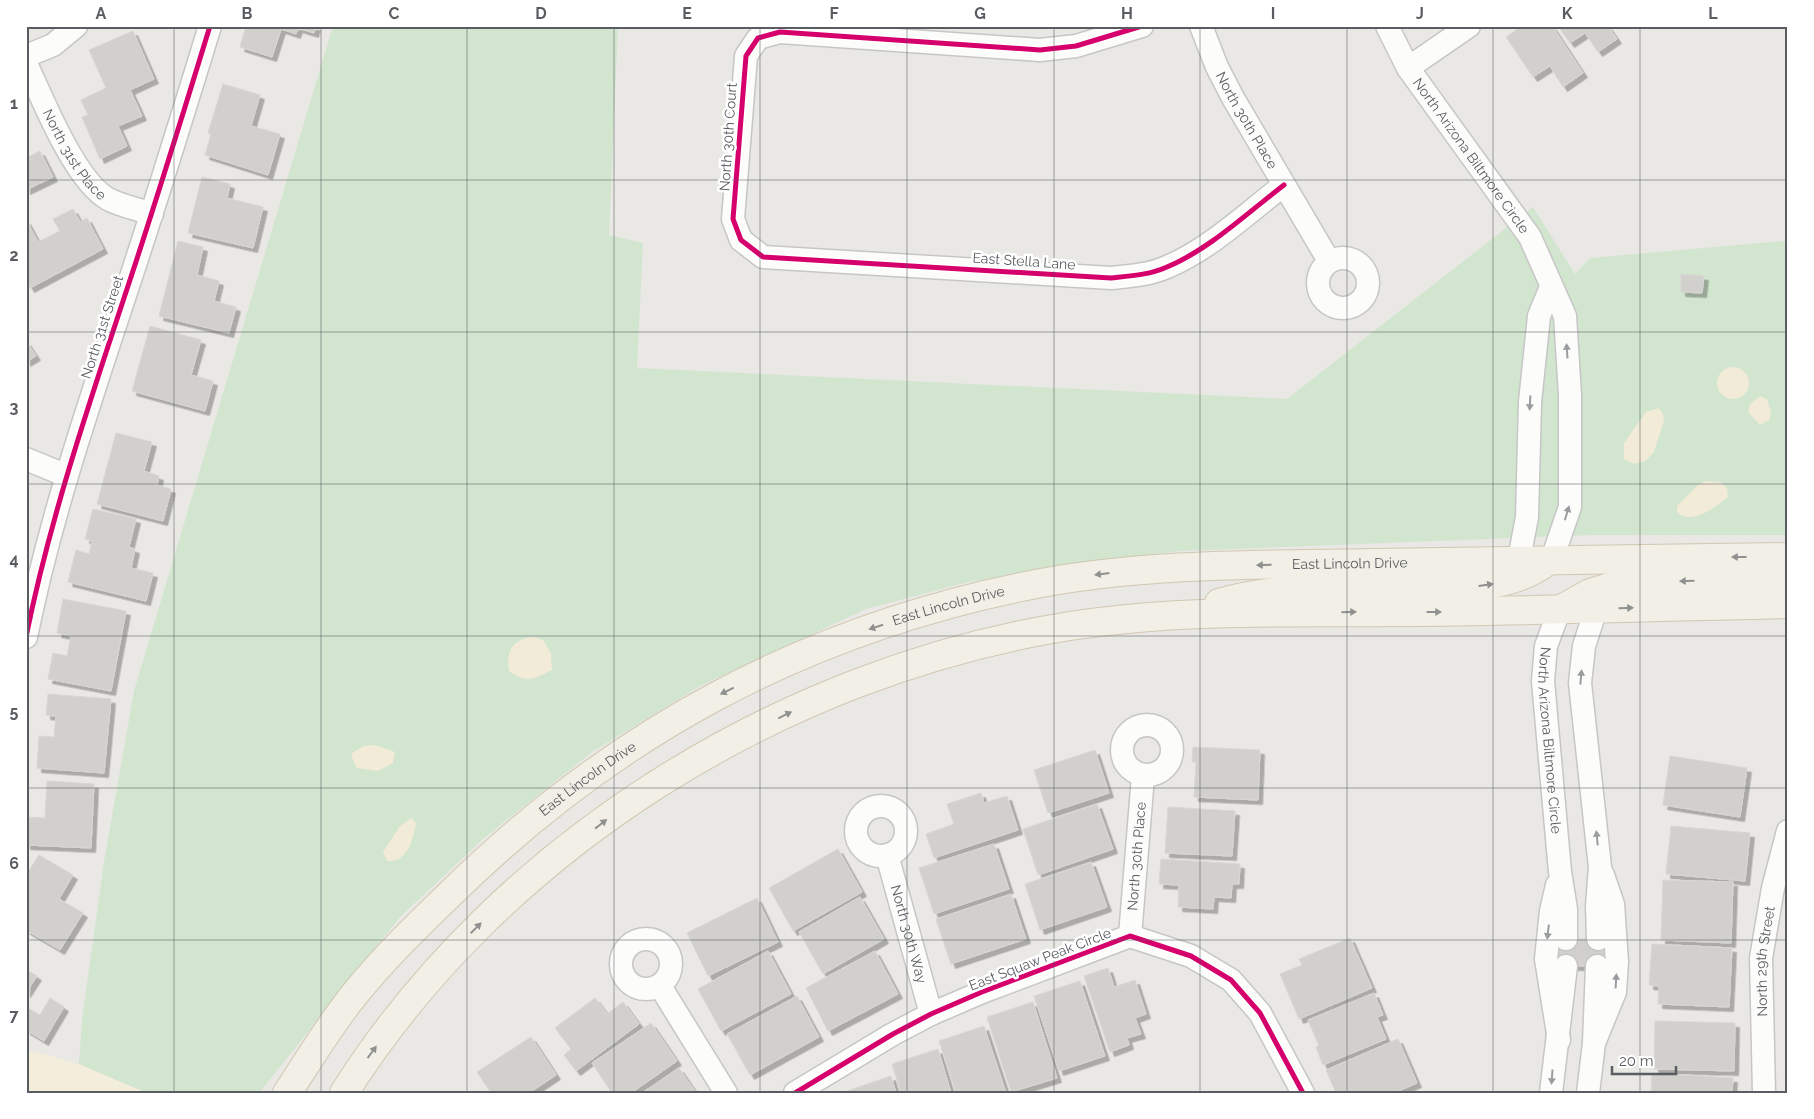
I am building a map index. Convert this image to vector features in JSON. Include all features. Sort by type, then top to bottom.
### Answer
[{"type":"main road","name":"East Lincoln Drive","points":[[287,1093],[353,995],[406,936],[497,847],[589,774],[632,745],[710,699],[798,656],[854,634],[928,610],[995,593],[1092,576],[1181,566],[1313,589],[1385,588],[1519,560],[1552,558],[1788,557]]},
{"type":"main road","points":[[1385,588],[1485,586],[1530,574],[1552,558]]},
{"type":"main road","points":[[1559,611],[1590,593],[1622,583],[1788,578]]},
{"type":"main road","name":"East Lincoln Drive","points":[[344,1093],[400,1013],[475,928],[543,869],[634,798],[718,748],[816,701],[936,656],[995,641],[1070,626],[1179,614],[1313,589],[1385,588],[1559,611],[1788,604]]},
{"type":"street","points":[[26,56],[53,45],[76,26]]},
{"type":"street","name":"North 31st Street","points":[[26,638],[37,583],[65,475],[152,214],[210,26]]},
{"type":"street","name":"North 30th Court","points":[[741,240],[733,219],[746,56],[758,38],[780,32],[1040,50],[1076,46],[1142,26]]},
{"type":"street","name":"North 30th Place","points":[[1201,26],[1229,90],[1329,261]]},
{"type":"street","name":"North Arizona Biltmore Circle","points":[[1387,26],[1408,68],[1530,237],[1565,316],[1570,395],[1570,507],[1552,558]]},
{"type":"street","points":[[1408,68],[1469,26]]},
{"type":"street","name":"North 31st Place","points":[[26,63],[46,107],[82,174],[107,199],[152,214]]},
{"type":"street","name":"East Stella Lane","points":[[741,240],[764,257],[1111,278],[1143,275],[1168,267],[1209,243],[1284,185]]},
{"type":"street","points":[[1519,560],[1527,517],[1530,402],[1539,316],[1551,287]]},
{"type":"street","points":[[26,459],[65,475]]},
{"type":"street","name":"North Arizona Biltmore Circle","points":[[1596,609],[1584,646],[1580,683],[1600,867],[1597,906],[1598,939]]},
{"type":"street","name":"North Arizona Biltmore Circle","points":[[1559,611],[1546,646],[1543,681],[1560,872],[1566,909],[1566,939]]},
{"type":"street","name":"North 30th Place","points":[[1130,936],[1143,776]]},
{"type":"street","name":"North 29th Street","points":[[1764,1093],[1761,958],[1773,888],[1788,831]]},
{"type":"street","name":"North 30th Way","points":[[887,855],[931,1014]]},
{"type":"street","name":"North Arizona Biltmore Circle","points":[[1594,1043],[1615,992],[1616,962],[1613,904],[1600,867]]},
{"type":"street","name":"North Arizona Biltmore Circle","points":[[1559,1040],[1546,959],[1550,910],[1560,872]]},
{"type":"street","name":"East Squaw Peak Circle","points":[[795,1093],[893,1034],[931,1014],[982,992],[1130,936],[1191,956],[1231,980],[1260,1013],[1303,1093]]},
{"type":"street","name":"North Arizona Biltmore Circle","points":[[1551,1093],[1559,1040],[1566,966]]},
{"type":"street","name":"North Arizona Biltmore Circle","points":[[1588,1093],[1594,1043],[1597,966]]},
{"type":"street","points":[[660,986],[726,1093]]},
{"type":"shaded area","points":[[26,1049],[79,1064],[147,1093],[26,1093]]},
{"type":"green space","points":[[333,26],[618,26],[609,235],[643,243],[637,368],[1287,399],[1533,207],[1575,274],[1590,258],[1784,241],[1788,248],[1788,535],[1591,535],[1179,551],[1050,567],[960,584],[866,609],[700,686],[592,752],[484,838],[400,917],[259,1093],[147,1093],[79,1064],[82,1020],[104,862],[134,691]]},
{"type":"sand","points":[[1733,367],[1739,368],[1744,372],[1748,377],[1748,389],[1744,394],[1739,398],[1733,399],[1727,398],[1722,394],[1718,389],[1717,383],[1718,377],[1722,372],[1727,368]]},
{"type":"sand","points":[[1760,396],[1767,399],[1771,412],[1769,420],[1760,425],[1748,412],[1750,404]]},
{"type":"sand","points":[[1659,408],[1663,414],[1664,421],[1654,452],[1645,461],[1634,464],[1624,459],[1624,443],[1646,412]]},
{"type":"sand","points":[[1706,481],[1720,482],[1727,488],[1728,497],[1703,514],[1689,517],[1677,512],[1677,506],[1697,486]]},
{"type":"sand","points":[[534,637],[543,640],[551,653],[552,670],[535,678],[521,678],[509,671],[508,657],[516,643]]},
{"type":"sand","points":[[375,745],[395,752],[393,763],[378,771],[357,768],[352,758],[352,753],[364,746]]},
{"type":"sand","points":[[411,818],[416,823],[408,849],[400,858],[394,861],[387,861],[383,852],[400,826]]},
{"type":"building","points":[[246,26],[316,26],[314,33],[298,28],[296,34],[281,29],[272,57],[240,47]]},
{"type":"building","points":[[1522,26],[1552,26],[1583,73],[1563,87],[1550,66],[1533,77],[1506,37]]},
{"type":"building","points":[[1558,26],[1608,26],[1617,39],[1598,52],[1585,33],[1570,43]]},
{"type":"building","points":[[133,31],[154,79],[130,90],[142,116],[118,126],[127,146],[100,159],[82,117],[88,115],[81,100],[106,88],[89,50]]},
{"type":"building","points":[[223,84],[260,95],[251,126],[280,134],[268,175],[205,155],[211,134],[208,133]]},
{"type":"building","points":[[40,151],[53,177],[26,190],[26,154],[28,157]]},
{"type":"building","points":[[202,177],[230,184],[227,198],[263,207],[253,248],[188,233]]},
{"type":"building","points":[[73,209],[80,222],[87,218],[103,249],[30,288],[26,281],[26,220],[38,242],[60,231],[53,219]]},
{"type":"building","points":[[178,241],[203,247],[197,275],[219,281],[214,301],[236,307],[229,333],[159,316]]},
{"type":"building","points":[[1681,274],[1704,276],[1702,293],[1681,292]]},
{"type":"building","points":[[150,326],[201,340],[191,375],[213,381],[205,411],[132,391]]},
{"type":"building","points":[[26,341],[36,356],[26,362]]},
{"type":"building","points":[[116,433],[152,442],[144,471],[159,476],[157,485],[171,489],[163,521],[97,504]]},
{"type":"building","points":[[93,509],[136,519],[129,547],[135,549],[131,568],[153,573],[146,601],[68,582],[76,550],[89,554],[92,541],[85,539]]},
{"type":"building","points":[[63,599],[126,611],[111,691],[48,679],[53,653],[67,656],[71,636],[57,633]]},
{"type":"building","points":[[48,694],[111,699],[104,773],[37,768],[39,736],[54,737],[56,716],[46,715]]},
{"type":"building","points":[[1193,747],[1260,750],[1258,800],[1194,797],[1196,762],[1192,762]]},
{"type":"building","points":[[1095,750],[1109,793],[1048,813],[1034,770]]},
{"type":"building","points":[[1670,756],[1747,768],[1740,817],[1663,805]]},
{"type":"building","points":[[47,781],[94,784],[91,848],[26,845],[26,817],[45,818]]},
{"type":"building","points":[[981,793],[984,803],[1007,796],[1018,830],[934,858],[926,834],[954,824],[947,804]]},
{"type":"building","points":[[1097,804],[1113,849],[1038,875],[1023,829]]},
{"type":"building","points":[[1168,807],[1235,811],[1232,856],[1165,853]]},
{"type":"building","points":[[1671,826],[1750,833],[1745,881],[1666,874]]},
{"type":"building","points":[[994,844],[1009,889],[934,914],[919,868]]},
{"type":"building","points":[[838,849],[862,892],[793,931],[769,888]]},
{"type":"building","points":[[39,855],[73,875],[59,899],[83,913],[60,950],[26,930],[26,875]]},
{"type":"building","points":[[1161,859],[1240,864],[1239,884],[1232,884],[1231,898],[1214,897],[1213,909],[1178,907],[1179,885],[1159,884]]},
{"type":"building","points":[[1091,862],[1107,907],[1040,930],[1025,884]]},
{"type":"building","points":[[1663,880],[1733,882],[1731,943],[1661,940]]},
{"type":"building","points":[[1011,894],[1026,939],[951,964],[936,919]]},
{"type":"building","points":[[860,897],[884,939],[823,974],[799,932]]},
{"type":"building","points":[[757,898],[778,942],[708,976],[687,933]]},
{"type":"building","points":[[1350,938],[1372,988],[1299,1019],[1280,974],[1302,965],[1299,959]]},
{"type":"building","points":[[1554,939],[1609,939],[1609,966],[1554,966]]},
{"type":"building","points":[[1652,944],[1732,948],[1729,1007],[1658,1004],[1659,986],[1649,985]]},
{"type":"building","points":[[768,951],[791,994],[721,1031],[698,989]]},
{"type":"building","points":[[875,951],[898,994],[828,1031],[806,988]]},
{"type":"building","points":[[1108,968],[1114,987],[1135,980],[1146,1014],[1135,1018],[1141,1034],[1127,1038],[1129,1045],[1110,1052],[1084,976]]},
{"type":"building","points":[[26,969],[37,976],[26,993]]},
{"type":"building","points":[[1080,981],[1105,1056],[1059,1071],[1034,996]]},
{"type":"building","points":[[1374,993],[1383,1015],[1377,1017],[1386,1039],[1323,1065],[1316,1047],[1319,1046],[1308,1020]]},
{"type":"building","points":[[797,996],[819,1037],[750,1075],[727,1034]]},
{"type":"building","points":[[50,998],[64,1007],[44,1041],[26,1030],[26,1007],[40,1015]]},
{"type":"building","points":[[595,998],[607,1014],[623,1002],[639,1024],[576,1071],[564,1055],[571,1049],[555,1028]]},
{"type":"building","points":[[1033,1002],[1057,1078],[1011,1092],[987,1017]]},
{"type":"building","points":[[1655,1021],[1735,1023],[1734,1071],[1654,1069]]},
{"type":"building","points":[[651,1023],[677,1061],[631,1093],[612,1093],[592,1063]]},
{"type":"building","points":[[984,1026],[1006,1093],[956,1093],[939,1041]]},
{"type":"building","points":[[531,1037],[556,1075],[529,1093],[491,1093],[477,1072]]},
{"type":"building","points":[[1398,1039],[1417,1083],[1394,1093],[1336,1093],[1326,1070]]},
{"type":"building","points":[[938,1049],[951,1093],[901,1093],[892,1064]]},
{"type":"building","points":[[679,1068],[696,1093],[642,1093]]},
{"type":"building","points":[[1652,1073],[1733,1078],[1732,1093],[1651,1093]]},
{"type":"building","points":[[891,1076],[896,1093],[848,1093],[847,1091]]},
{"type":"cycle path","points":[[26,637],[58,505],[71,461],[159,191],[210,26]]},
{"type":"cycle path","points":[[1142,26],[1076,46],[1040,50],[780,32],[758,38],[746,56],[733,219],[741,240],[763,257],[1111,278],[1125,277],[1153,272],[1198,251],[1228,230],[1284,185]]},
{"type":"cycle path","points":[[795,1093],[893,1034],[931,1014],[982,992],[1130,936],[1191,956],[1231,980],[1260,1013],[1303,1093]]}]
